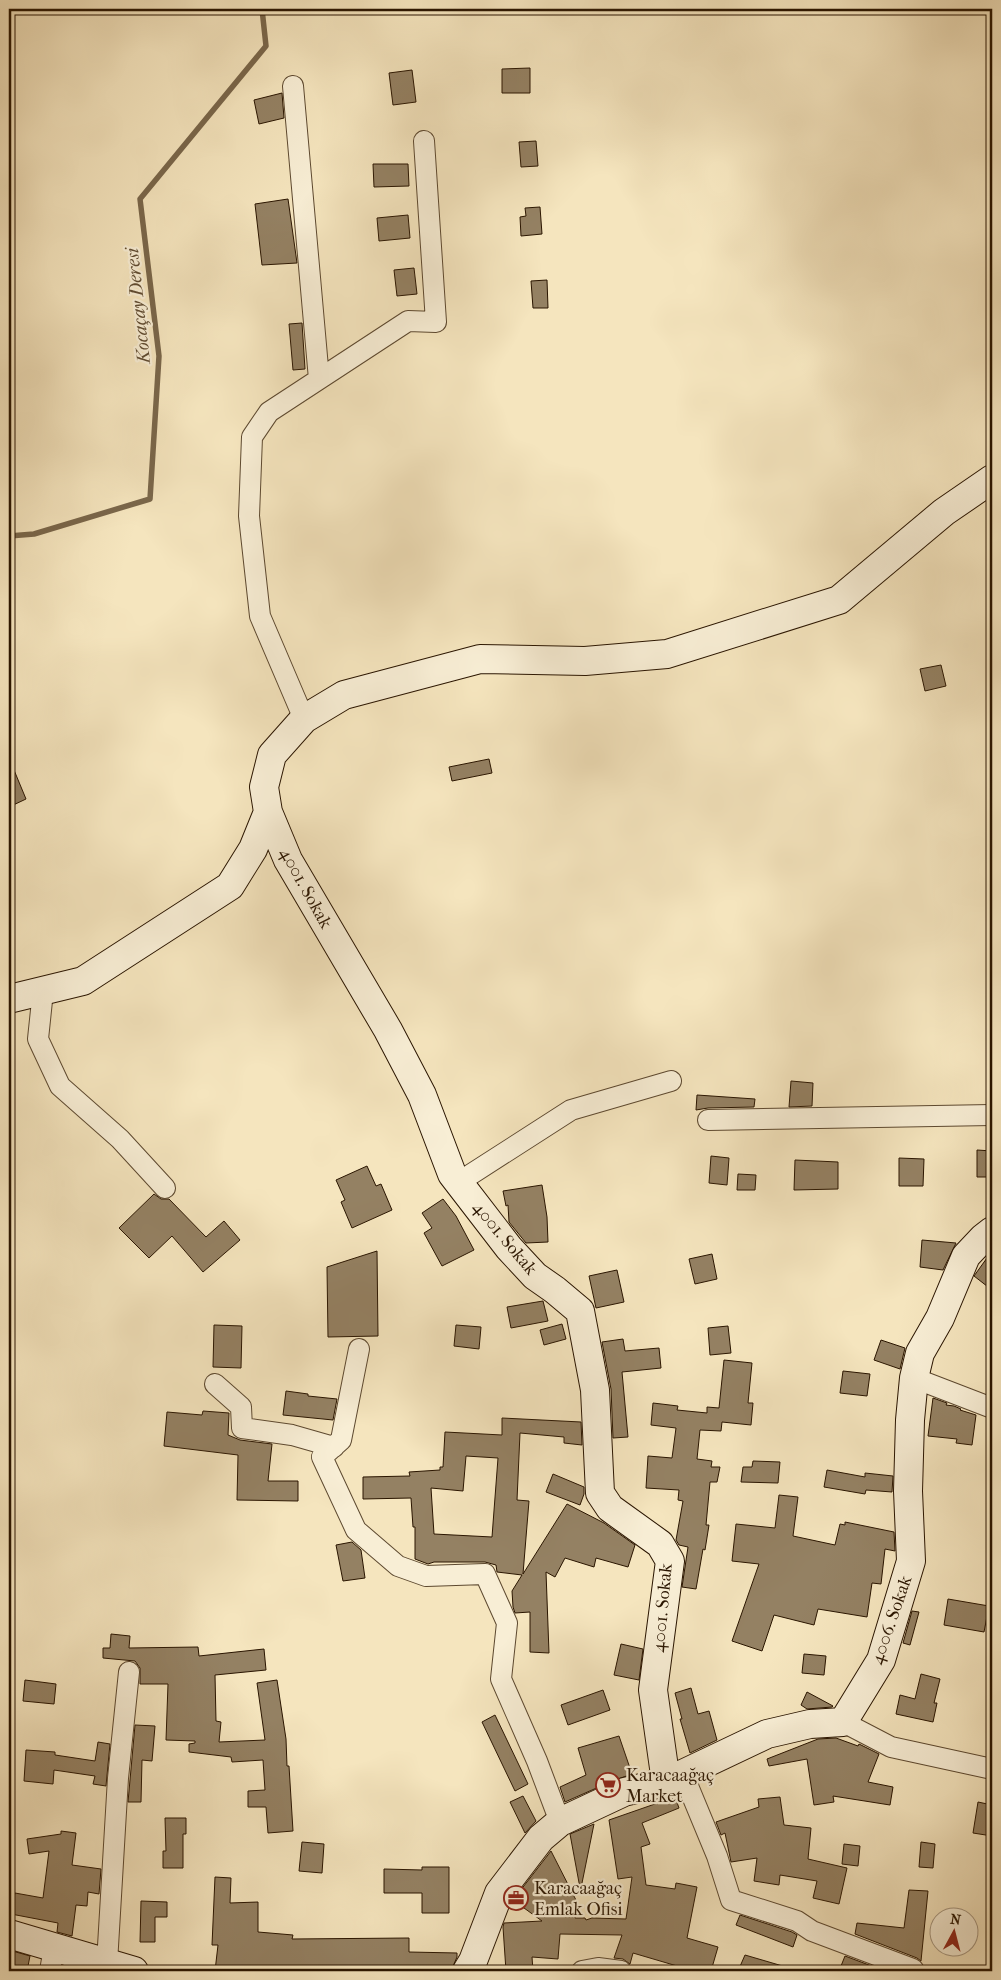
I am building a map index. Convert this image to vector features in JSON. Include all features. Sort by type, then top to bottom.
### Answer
[{"type":"street","points":[[294,86],[319,379]]},
{"type":"street","points":[[304,719],[260,616],[248,516],[252,437],[269,412],[408,321],[436,322],[424,141]]},
{"type":"street","name":"4001. Sokak","points":[[674,1778],[653,1690],[670,1561],[660,1544],[610,1508],[600,1492],[595,1390],[580,1311],[535,1276],[509,1248],[452,1174],[422,1094],[388,1030],[288,860],[268,812],[264,787],[272,755],[304,719],[344,695],[480,659],[586,661],[668,654],[839,600],[944,512],[992,479]]},
{"type":"street","points":[[9,999],[83,982],[230,886],[253,849],[268,812]]},
{"type":"street","points":[[43,991],[38,1039],[60,1086],[120,1139],[165,1188]]},
{"type":"street","points":[[459,1182],[571,1110],[671,1080]]},
{"type":"street","points":[[708,1120],[992,1115]]},
{"type":"street","name":"4006. Sokak","points":[[843,1722],[881,1660],[911,1561],[908,1491],[910,1420],[914,1378],[920,1353],[940,1318],[966,1256],[992,1231]]},
{"type":"street","points":[[359,1349],[341,1440],[322,1457],[356,1530],[398,1566],[426,1576],[485,1574],[507,1623],[501,1679],[537,1761],[560,1822]]},
{"type":"street","points":[[914,1378],[992,1408]]},
{"type":"street","points":[[215,1384],[241,1407],[242,1428],[292,1435],[334,1447]]},
{"type":"street","points":[[107,1964],[118,1778],[129,1672]]},
{"type":"street","points":[[467,1971],[473,1961],[500,1894],[541,1838],[560,1822],[624,1792],[674,1778],[767,1734],[810,1724],[843,1722],[892,1747],[992,1770]]},
{"type":"street","points":[[674,1778],[717,1856],[731,1900],[797,1921],[812,1931],[914,1971]]},
{"type":"street","points":[[9,1934],[52,1959],[107,1964],[134,1971]]},
{"type":"street","points":[[582,1971],[598,1968],[621,1971]]},
{"type":"building","points":[[530,68],[530,93],[502,93],[502,69]]},
{"type":"building","points":[[412,70],[416,102],[393,105],[389,73]]},
{"type":"building","points":[[282,93],[284,118],[259,124],[254,100]]},
{"type":"building","points":[[536,141],[538,166],[521,167],[519,142]]},
{"type":"building","points":[[373,164],[408,164],[409,186],[374,187]]},
{"type":"building","points":[[288,199],[297,263],[262,265],[255,204]]},
{"type":"building","points":[[540,207],[542,234],[521,236],[520,217],[526,216],[525,208]]},
{"type":"building","points":[[408,215],[410,238],[379,241],[377,218]]},
{"type":"building","points":[[414,268],[417,294],[397,296],[394,270]]},
{"type":"building","points":[[547,280],[548,308],[533,308],[531,281]]},
{"type":"building","points":[[302,323],[305,369],[293,370],[289,324]]},
{"type":"building","points":[[941,665],[946,686],[925,691],[920,669]]},
{"type":"building","points":[[9,758],[26,799],[9,807]]},
{"type":"building","points":[[489,759],[492,773],[452,781],[449,767]]},
{"type":"building","points":[[791,1081],[813,1083],[812,1106],[789,1107]]},
{"type":"building","points":[[697,1095],[755,1099],[754,1107],[696,1110]]},
{"type":"building","points":[[977,1150],[992,1151],[992,1177],[977,1177]]},
{"type":"building","points":[[711,1156],[729,1158],[727,1185],[709,1183]]},
{"type":"building","points":[[899,1158],[924,1159],[923,1186],[899,1186]]},
{"type":"building","points":[[795,1160],[838,1162],[838,1189],[794,1190]]},
{"type":"building","points":[[367,1166],[376,1186],[381,1184],[392,1210],[352,1228],[341,1202],[345,1200],[336,1180]]},
{"type":"building","points":[[738,1174],[756,1175],[755,1190],[737,1190]]},
{"type":"building","points":[[542,1185],[547,1217],[548,1242],[526,1243],[509,1222],[508,1205],[506,1206],[503,1191]]},
{"type":"building","points":[[154,1194],[161,1199],[169,1199],[206,1237],[224,1221],[240,1240],[203,1272],[172,1236],[149,1258],[119,1228]]},
{"type":"building","points":[[443,1199],[456,1216],[474,1250],[442,1266],[424,1233],[432,1228],[422,1213]]},
{"type":"building","points":[[922,1240],[956,1243],[943,1270],[920,1267]]},
{"type":"building","points":[[377,1251],[378,1336],[328,1337],[327,1267]]},
{"type":"building","points":[[992,1251],[992,1290],[974,1276]]},
{"type":"building","points":[[712,1254],[717,1279],[695,1284],[689,1259]]},
{"type":"building","points":[[617,1270],[624,1302],[596,1308],[589,1276]]},
{"type":"building","points":[[543,1301],[548,1321],[511,1328],[507,1307]]},
{"type":"building","points":[[562,1324],[566,1339],[544,1345],[540,1330]]},
{"type":"building","points":[[214,1325],[242,1326],[241,1368],[213,1367]]},
{"type":"building","points":[[456,1325],[481,1327],[479,1349],[454,1346]]},
{"type":"building","points":[[728,1326],[731,1353],[710,1355],[708,1328]]},
{"type":"building","points":[[623,1339],[625,1351],[659,1348],[661,1368],[622,1372],[628,1437],[613,1438],[611,1389],[602,1342]]},
{"type":"building","points":[[881,1340],[905,1348],[900,1369],[874,1360]]},
{"type":"building","points":[[724,1360],[752,1363],[748,1403],[753,1403],[751,1425],[722,1422],[721,1431],[700,1430],[697,1459],[712,1461],[711,1467],[720,1467],[717,1482],[710,1482],[706,1525],[709,1525],[696,1589],[682,1587],[688,1547],[679,1545],[676,1540],[683,1501],[678,1500],[679,1490],[646,1488],[648,1456],[672,1458],[676,1428],[651,1425],[653,1403],[678,1406],[677,1410],[707,1413],[707,1407],[719,1408]]},
{"type":"building","points":[[843,1371],[870,1374],[867,1396],[840,1393]]},
{"type":"building","points":[[286,1391],[308,1394],[308,1396],[337,1399],[333,1420],[283,1415]]},
{"type":"building","points":[[933,1398],[947,1403],[946,1405],[954,1406],[976,1415],[972,1445],[956,1443],[957,1439],[928,1436]]},
{"type":"building","points":[[203,1411],[229,1413],[228,1435],[240,1440],[272,1444],[268,1481],[298,1481],[298,1501],[237,1500],[238,1455],[164,1446],[167,1412],[202,1415]]},
{"type":"building","points":[[502,1418],[581,1422],[582,1445],[564,1443],[564,1437],[520,1433],[517,1500],[529,1501],[523,1574],[567,1504],[604,1523],[635,1545],[628,1567],[596,1558],[594,1567],[565,1558],[555,1577],[546,1572],[549,1653],[530,1652],[530,1612],[515,1613],[512,1591],[522,1575],[497,1572],[496,1565],[485,1562],[434,1562],[428,1564],[415,1559],[415,1527],[413,1527],[411,1498],[363,1499],[363,1477],[410,1476],[409,1472],[440,1470],[440,1467],[443,1467],[445,1432],[502,1435]],"holes":[[[466,1456],[498,1458],[492,1537],[434,1534],[431,1488],[463,1491]]]},
{"type":"building","points":[[753,1461],[780,1462],[778,1483],[741,1482],[743,1467],[752,1467]]},
{"type":"building","points":[[827,1470],[865,1477],[865,1473],[893,1476],[892,1492],[866,1490],[865,1494],[824,1487]]},
{"type":"building","points":[[553,1474],[584,1487],[584,1494],[580,1505],[546,1492]]},
{"type":"building","points":[[779,1495],[798,1497],[793,1536],[835,1545],[840,1524],[845,1525],[845,1522],[894,1532],[895,1551],[885,1549],[881,1584],[872,1583],[867,1617],[818,1609],[814,1625],[774,1615],[762,1651],[732,1641],[759,1564],[732,1561],[736,1524],[775,1528]]},
{"type":"building","points":[[352,1542],[361,1550],[365,1578],[343,1581],[336,1545]]},
{"type":"building","points":[[948,1599],[989,1606],[984,1632],[944,1625]]},
{"type":"building","points":[[912,1611],[919,1612],[910,1645],[903,1643]]},
{"type":"building","points":[[111,1634],[130,1636],[129,1648],[198,1647],[199,1656],[264,1649],[266,1670],[215,1675],[216,1721],[221,1722],[219,1742],[265,1740],[257,1683],[277,1680],[286,1739],[287,1766],[289,1766],[293,1831],[268,1833],[266,1807],[248,1807],[248,1791],[265,1790],[263,1760],[232,1762],[231,1757],[189,1752],[189,1744],[195,1743],[195,1741],[166,1740],[168,1684],[140,1684],[140,1668],[135,1661],[103,1658],[103,1648],[110,1648]]},
{"type":"building","points":[[621,1644],[643,1649],[639,1680],[614,1675]]},
{"type":"building","points":[[804,1654],[826,1656],[824,1675],[802,1673]]},
{"type":"building","points":[[921,1674],[940,1679],[934,1703],[937,1703],[933,1722],[896,1714],[900,1695],[915,1699]]},
{"type":"building","points":[[25,1680],[56,1684],[54,1704],[23,1701]]},
{"type":"building","points":[[691,1688],[698,1714],[709,1711],[717,1740],[690,1753],[675,1693]]},
{"type":"building","points":[[603,1690],[610,1710],[568,1725],[561,1705]]},
{"type":"building","points":[[807,1692],[833,1706],[807,1709],[801,1705]]},
{"type":"building","points":[[495,1715],[528,1784],[515,1791],[482,1722]]},
{"type":"building","points":[[135,1725],[155,1726],[152,1761],[142,1760],[141,1802],[128,1802]]},
{"type":"building","points":[[619,1736],[632,1774],[604,1784],[603,1776],[601,1786],[565,1802],[560,1787],[586,1775],[578,1748]]},
{"type":"building","points":[[836,1738],[858,1746],[859,1744],[879,1754],[868,1782],[893,1787],[890,1805],[833,1796],[834,1802],[814,1805],[807,1759],[769,1766],[767,1759],[818,1739]]},
{"type":"building","points":[[98,1742],[110,1744],[106,1786],[93,1784],[95,1776],[54,1770],[53,1784],[24,1781],[26,1750],[55,1752],[55,1755],[95,1761]]},
{"type":"building","points":[[523,1796],[536,1821],[525,1833],[510,1802]]},
{"type":"building","points":[[675,1797],[679,1808],[642,1823],[650,1844],[641,1847],[646,1885],[675,1889],[676,1883],[697,1887],[687,1938],[718,1947],[711,1971],[694,1971],[633,1953],[630,1964],[623,1959],[614,1958],[622,1935],[560,1934],[558,1959],[532,1957],[533,1971],[506,1971],[504,1923],[542,1921],[513,1900],[551,1851],[578,1904],[575,1918],[585,1918],[586,1920],[592,1918],[626,1919],[632,1877],[618,1879],[609,1820]]},
{"type":"building","points":[[780,1797],[784,1825],[811,1828],[808,1859],[847,1868],[839,1904],[813,1898],[817,1881],[780,1875],[779,1885],[754,1881],[757,1858],[731,1862],[725,1833],[721,1835],[716,1822],[759,1807],[758,1799]]},
{"type":"building","points":[[978,1802],[992,1805],[992,1836],[973,1833]]},
{"type":"building","points":[[165,1818],[186,1818],[186,1834],[183,1834],[183,1868],[163,1868],[163,1851],[166,1851]]},
{"type":"building","points":[[594,1824],[581,1888],[580,1888],[570,1834]]},
{"type":"building","points":[[61,1831],[76,1833],[72,1865],[101,1869],[99,1894],[88,1892],[87,1906],[76,1905],[72,1936],[57,1932],[58,1923],[11,1914],[15,1893],[43,1898],[49,1851],[29,1854],[27,1839],[61,1834]]},
{"type":"building","points":[[302,1842],[324,1844],[322,1873],[299,1871]]},
{"type":"building","points":[[921,1842],[935,1844],[933,1868],[919,1867]]},
{"type":"building","points":[[844,1844],[860,1846],[858,1866],[842,1864]]},
{"type":"building","points":[[422,1867],[449,1867],[449,1913],[422,1913],[422,1893],[384,1893],[384,1869],[422,1870]]},
{"type":"building","points":[[215,1877],[231,1878],[230,1903],[258,1902],[258,1932],[293,1935],[292,1939],[409,1938],[409,1952],[457,1953],[457,1957],[451,1971],[289,1971],[245,1968],[244,1971],[215,1971],[218,1945],[212,1945]]},
{"type":"building","points":[[909,1890],[928,1891],[921,1961],[855,1934],[857,1923],[904,1928]]},
{"type":"building","points":[[141,1901],[167,1902],[167,1917],[155,1917],[155,1942],[140,1942]]},
{"type":"building","points":[[740,1915],[797,1935],[793,1947],[736,1925]]},
{"type":"building","points":[[9,1950],[30,1956],[27,1971],[9,1971]]},
{"type":"building","points":[[745,1955],[786,1967],[786,1971],[738,1971]]},
{"type":"building","points":[[845,1956],[885,1971],[839,1971]]},
{"type":"waterway","name":"Kocaçay Deresi","points":[[9,536],[34,534],[150,499],[159,356],[140,199],[266,46],[262,9]]},
{"type":"place","name":"Karacaağaç Market","points":[[608,1785]]},
{"type":"place","name":"Karacaağaç Emlak Ofisi","points":[[516,1898]]}]
